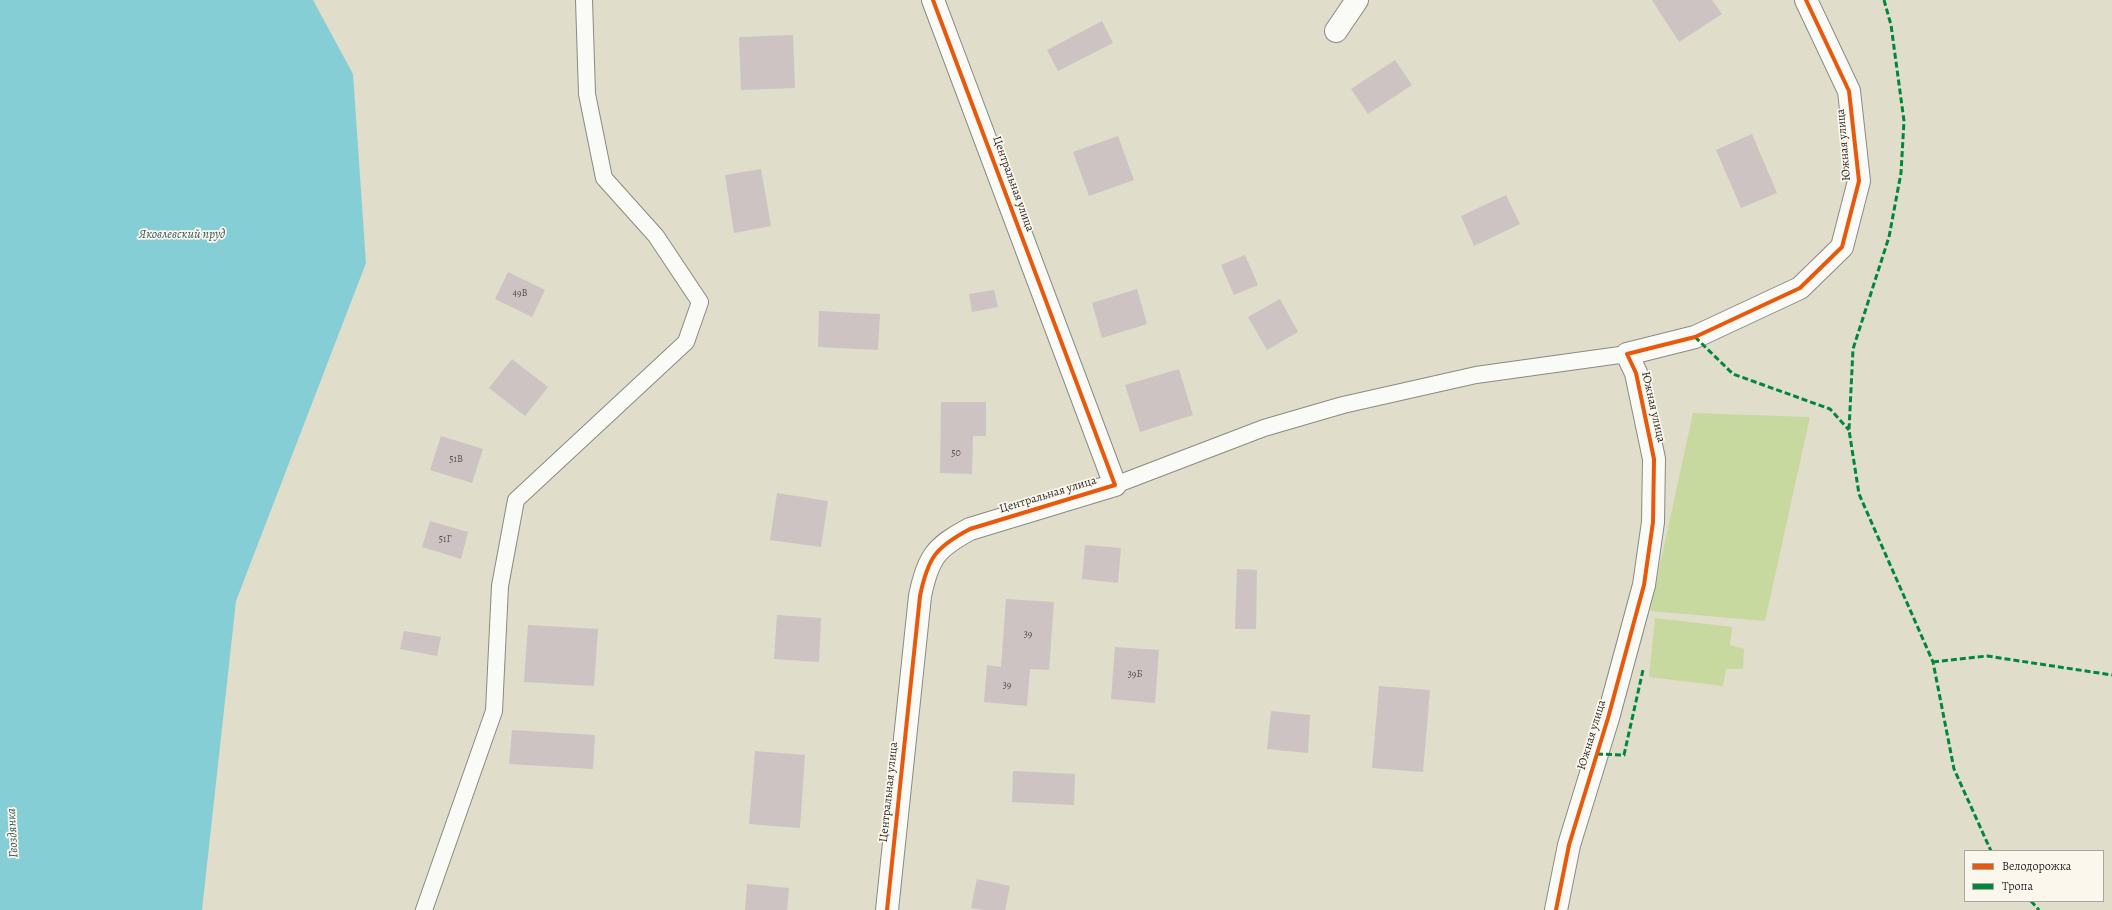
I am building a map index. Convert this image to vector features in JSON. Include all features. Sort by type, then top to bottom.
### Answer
[{"type":"street","name":"Центральная улица","points":[[887,910],[920,596],[925,570],[938,551],[949,540],[970,529],[1115,485],[933,0]]},
{"type":"street","points":[[1336,31],[1357,0]]},
{"type":"street","name":"Южная улица","points":[[1556,910],[1569,845],[1608,718],[1644,584],[1653,522],[1654,460],[1636,373],[1627,354],[1695,336],[1800,288],[1842,247],[1859,181],[1849,91],[1806,0]]},
{"type":"lane","points":[[424,910],[494,711],[500,586],[516,500],[686,342],[700,302],[656,236],[604,178],[587,94],[584,0]]},
{"type":"lane","points":[[1115,485],[1264,428],[1343,405],[1476,375],[1627,354]]},
{"type":"green space","points":[[1693,413],[1810,417],[1765,621],[1650,611]]},
{"type":"green space","points":[[1655,618],[1732,627],[1730,645],[1744,649],[1743,669],[1726,669],[1723,686],[1649,677]]},
{"type":"water","name":"Яковлевский пруд","points":[[0,0],[313,0],[353,74],[366,263],[236,601],[202,910],[0,910]]},
{"type":"building","points":[[1652,0],[1712,0],[1722,14],[1679,42]]},
{"type":"building","points":[[1102,21],[1113,43],[1058,71],[1047,50]]},
{"type":"building","points":[[793,35],[795,88],[741,90],[739,37]]},
{"type":"building","points":[[1395,60],[1412,85],[1368,114],[1351,89]]},
{"type":"building","points":[[1752,134],[1777,193],[1741,208],[1716,150]]},
{"type":"building","points":[[1118,136],[1134,180],[1089,196],[1073,152]]},
{"type":"building","points":[[761,169],[771,226],[734,233],[725,175]]},
{"type":"building","points":[[1506,195],[1520,224],[1474,246],[1461,216]]},
{"type":"building","points":[[1245,255],[1258,285],[1234,295],[1221,265]]},
{"type":"building","points":[[508,272],[545,290],[532,317],[495,299]]},
{"type":"building","points":[[1137,289],[1147,324],[1102,338],[1092,303]]},
{"type":"building","points":[[994,290],[998,307],[972,312],[969,294]]},
{"type":"building","points":[[1280,299],[1298,332],[1267,350],[1248,317]]},
{"type":"building","points":[[819,311],[880,314],[878,350],[818,347]]},
{"type":"building","points":[[512,359],[548,387],[525,416],[489,388]]},
{"type":"building","points":[[1179,369],[1193,415],[1140,432],[1125,385]]},
{"type":"building","points":[[941,402],[986,402],[986,436],[973,436],[972,474],[940,473]]},
{"type":"building","points":[[441,436],[483,449],[472,483],[430,470]]},
{"type":"building","points":[[777,493],[828,501],[821,547],[770,540]]},
{"type":"building","points":[[430,521],[468,532],[461,559],[422,547]]},
{"type":"building","points":[[1085,545],[1121,548],[1118,583],[1082,579]]},
{"type":"building","points":[[1237,569],[1257,570],[1256,629],[1235,629]]},
{"type":"building","points":[[1006,599],[1054,602],[1049,670],[1030,669],[1027,706],[984,702],[987,665],[1001,667]]},
{"type":"building","points":[[777,615],[821,618],[819,662],[774,659]]},
{"type":"building","points":[[528,625],[598,629],[594,686],[524,682]]},
{"type":"building","points":[[404,631],[441,637],[437,656],[400,649]]},
{"type":"building","points":[[1115,647],[1159,650],[1155,703],[1111,699]]},
{"type":"building","points":[[1379,686],[1430,690],[1423,772],[1372,768]]},
{"type":"building","points":[[1271,711],[1310,715],[1308,753],[1267,749]]},
{"type":"building","points":[[512,730],[595,735],[593,769],[509,764]]},
{"type":"building","points":[[755,751],[805,755],[800,828],[749,824]]},
{"type":"building","points":[[1013,771],[1075,774],[1074,805],[1012,802]]},
{"type":"building","points":[[977,879],[1010,886],[1005,910],[984,910],[971,908]]},
{"type":"building","points":[[747,884],[789,888],[787,910],[745,910]]},
{"type":"marked path","points":[[1884,0],[1891,25],[1904,121],[1901,173],[1889,237],[1853,349],[1849,430],[1859,494],[1933,662],[1954,769],[1991,850]]},
{"type":"marked path","points":[[1695,337],[1733,374],[1830,409],[1849,430]]},
{"type":"marked path","points":[[1933,662],[1987,656],[2112,675]]},
{"type":"marked path","points":[[1597,754],[1624,755],[1643,670]]},
{"type":"marked path","points":[[2032,902],[2039,910]]},
{"type":"cycle path","points":[[887,910],[920,596],[930,562],[941,548],[958,535],[970,529],[1115,485],[933,0]]},
{"type":"cycle path","points":[[1556,910],[1569,845],[1608,718],[1644,585],[1653,522],[1654,459],[1636,373],[1627,354],[1695,337],[1800,288],[1842,247],[1859,181],[1849,91],[1806,0]]},
{"type":"water label","name":"Гвоздянка","points":[[13,833]]}]
